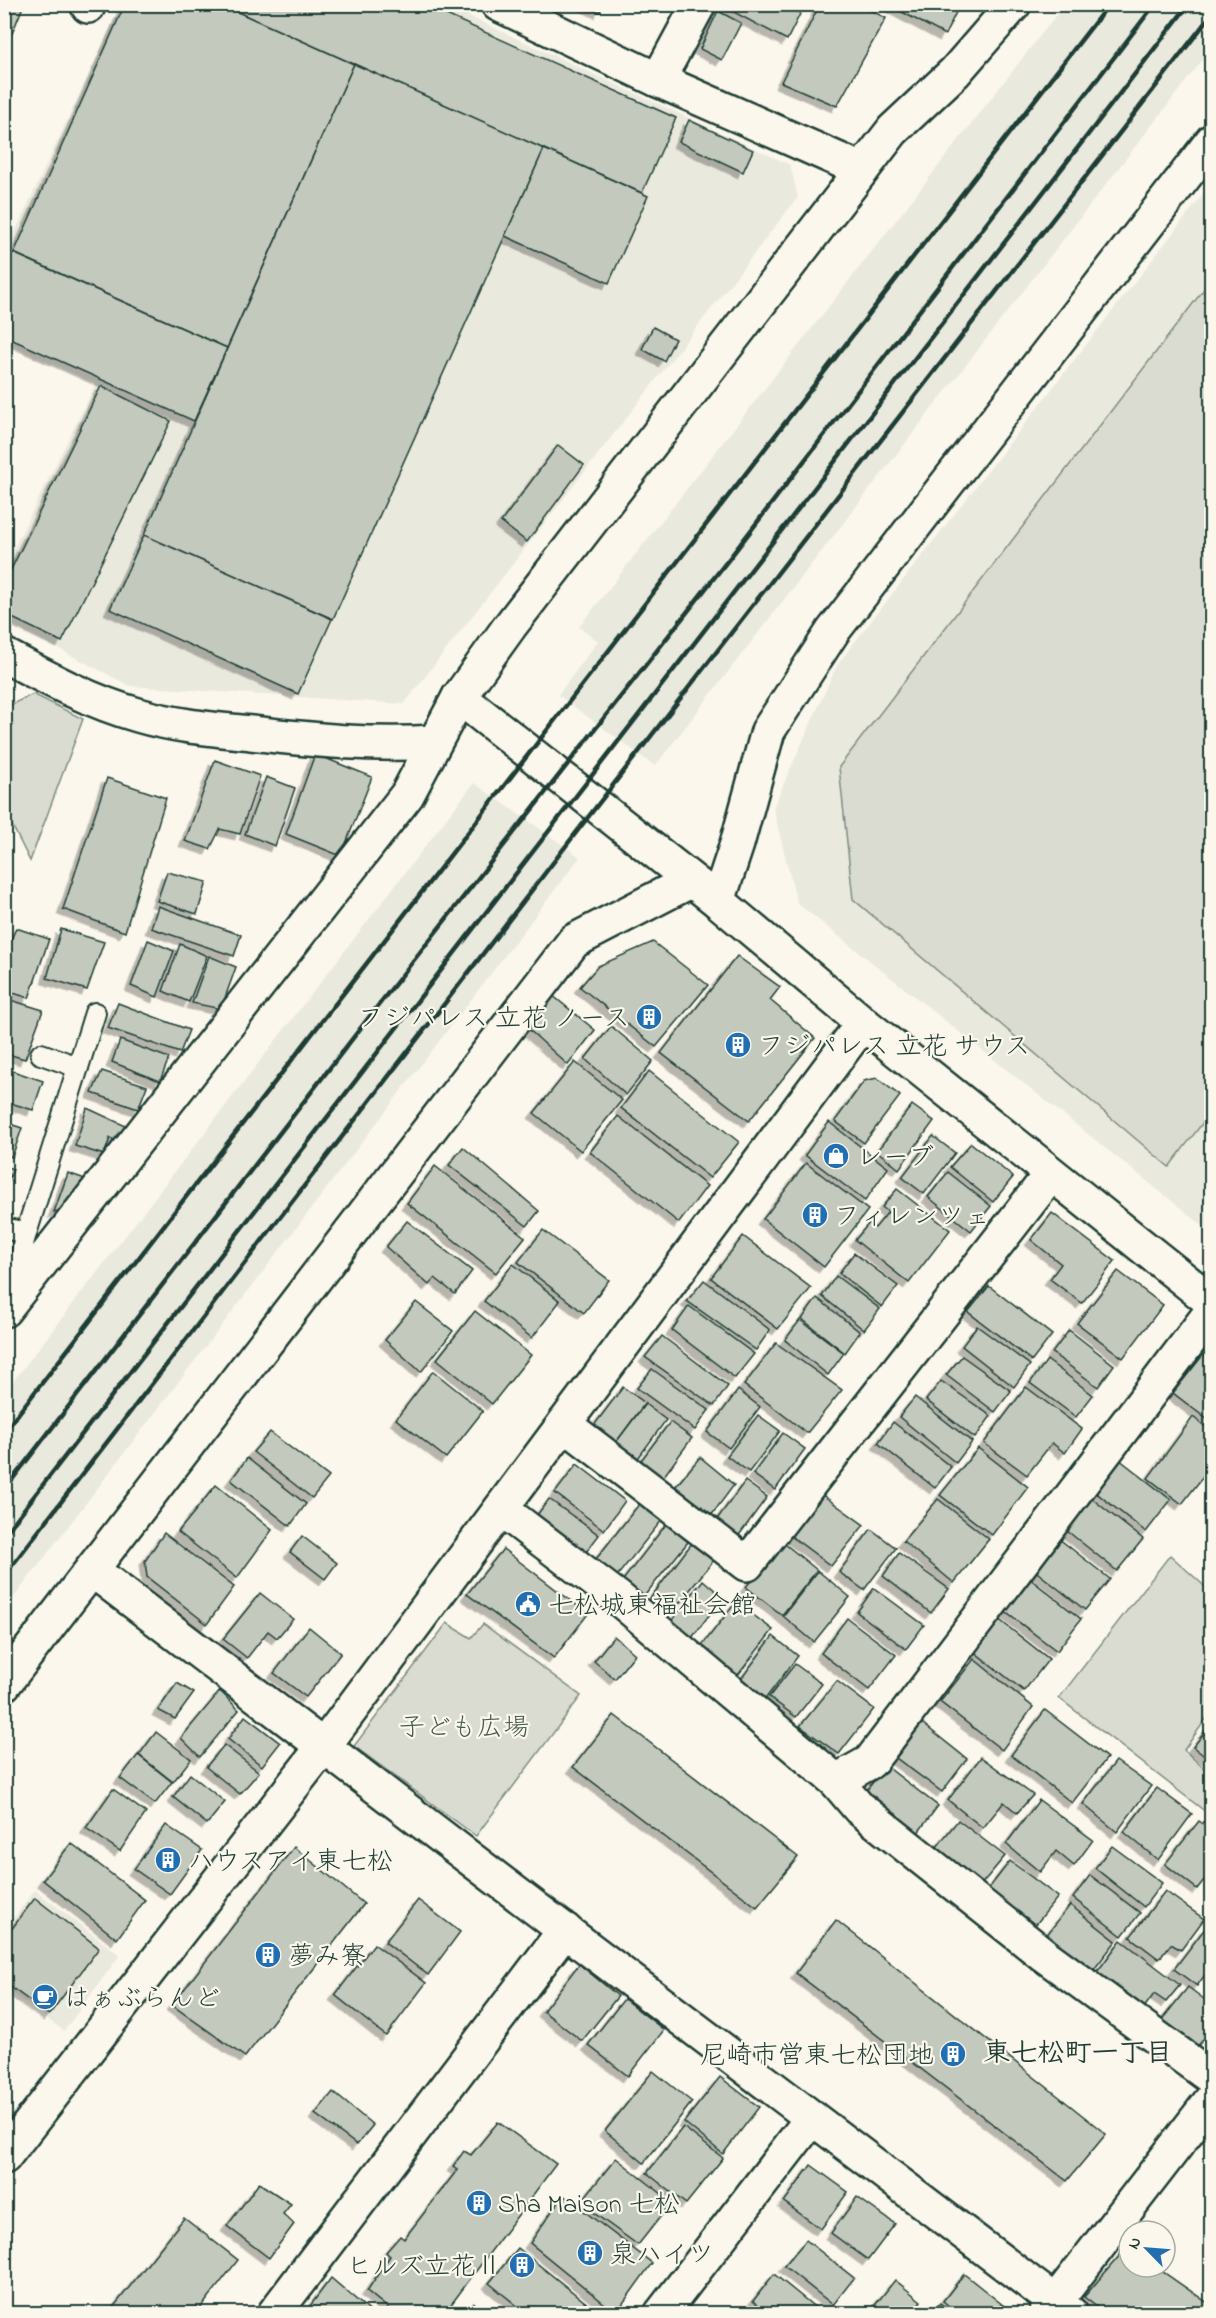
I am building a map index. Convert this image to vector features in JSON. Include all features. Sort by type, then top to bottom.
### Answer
[{"type":"street","points":[[498,4],[658,80],[862,170]]},
{"type":"street","points":[[658,80],[699,4]]},
{"type":"street","points":[[9,1303],[407,795],[459,697],[510,626],[862,170],[893,130],[955,72],[1014,4]]},
{"type":"street","points":[[718,901],[737,844],[768,731],[833,631],[1212,141]]},
{"type":"street","points":[[4,655],[87,697],[138,716],[199,728],[346,742],[408,744],[434,742]]},
{"type":"street","points":[[459,697],[718,901],[863,1023],[1212,1302]]},
{"type":"street","points":[[4,1684],[574,941],[690,881]]},
{"type":"street","points":[[4,2157],[323,1747],[863,1023]]},
{"type":"street","points":[[564,1424],[747,1564],[1051,1174]]},
{"type":"street","points":[[836,1781],[870,1762],[1212,1311]]},
{"type":"street","points":[[501,1509],[618,1598],[836,1781],[859,1808],[1037,1950],[1212,2078]]},
{"type":"street","points":[[92,1570],[812,2118],[1058,2309],[1212,2099]]},
{"type":"street","points":[[274,2313],[565,1930]]},
{"type":"street","points":[[661,2313],[812,2118]]},
{"type":"lane","points":[[9,1303],[26,1233],[95,1013]]},
{"type":"lane","points":[[42,1054],[78,1067]]},
{"type":"lane","points":[[4,1228],[26,1233]]},
{"type":"shaded area","points":[[121,5],[445,5],[790,165],[798,197],[404,704],[130,686],[5,621],[4,567],[96,384],[5,342],[5,246],[8,247]]},
{"type":"shaded area","points":[[1064,5],[1211,5],[1211,49],[655,766],[558,695],[598,641],[579,627]]},
{"type":"shaded area","points":[[1205,192],[1212,197],[1211,1232],[797,903],[773,808],[837,665]]},
{"type":"shaded area","points":[[474,783],[580,857],[5,1609],[5,1392]]},
{"type":"shaded area","points":[[35,1890],[120,1955],[64,2031],[5,1988],[4,1931]]},
{"type":"green space","points":[[1211,280],[1211,1112],[1169,1167],[853,899],[839,767]]},
{"type":"green space","points":[[33,694],[83,719],[30,861],[5,811],[4,708]]},
{"type":"green space","points":[[1170,1555],[1211,1592],[1211,1712],[1184,1750],[1211,1775],[1211,1816],[1059,1698]]},
{"type":"green space","name":"子ども広場","points":[[447,1623],[471,1638],[483,1624],[581,1696],[476,1836],[354,1746]]},
{"type":"building","points":[[4,4],[24,4],[4,53]]},
{"type":"building","points":[[125,4],[220,4],[354,64],[227,348],[14,253]]},
{"type":"building","points":[[220,4],[422,4],[676,118],[642,193]]},
{"type":"building","points":[[583,4],[603,4],[600,12]]},
{"type":"building","points":[[728,4],[805,4],[787,40],[726,8]]},
{"type":"building","points":[[820,4],[858,4],[886,18],[837,106],[781,82]]},
{"type":"building","points":[[887,4],[960,4],[945,35]]},
{"type":"building","points":[[718,11],[741,23],[722,60],[700,49]]},
{"type":"building","points":[[354,64],[544,149],[333,619],[144,535]]},
{"type":"building","points":[[689,120],[753,150],[743,172],[679,142]]},
{"type":"building","points":[[544,149],[648,196],[609,283],[505,236]]},
{"type":"building","points":[[4,249],[227,348],[194,421],[4,336]]},
{"type":"building","points":[[653,327],[675,339],[664,361],[642,349]]},
{"type":"building","points":[[101,386],[171,421],[62,642],[4,614],[4,584]]},
{"type":"building","points":[[558,445],[584,465],[527,542],[501,522]]},
{"type":"building","points":[[144,535],[332,619],[298,694],[110,609]]},
{"type":"building","points":[[315,754],[372,777],[341,856],[286,834]]},
{"type":"building","points":[[215,760],[260,776],[240,834],[220,829],[210,849],[185,841]]},
{"type":"building","points":[[266,777],[295,788],[275,846],[245,834]]},
{"type":"building","points":[[107,778],[166,798],[125,932],[63,909]]},
{"type":"building","points":[[167,872],[207,882],[197,914],[157,901]]},
{"type":"building","points":[[158,906],[241,935],[234,956],[151,928]]},
{"type":"building","points":[[16,928],[49,939],[29,998],[4,990],[4,956]]},
{"type":"building","points":[[61,929],[104,942],[87,990],[47,978]]},
{"type":"building","points":[[148,940],[174,951],[157,997],[131,986]]},
{"type":"building","name":"フジパレス 立花 ノース","points":[[653,942],[708,985],[656,1047],[580,987],[598,966]]},
{"type":"building","points":[[180,944],[207,956],[189,1002],[163,991]]},
{"type":"building","points":[[209,956],[236,967],[221,1009],[192,1003]]},
{"type":"building","name":"フジパレス 立花 サウス","points":[[737,956],[780,987],[770,1000],[815,1038],[749,1121],[661,1053]]},
{"type":"building","points":[[552,995],[595,1030],[568,1065],[527,1028]]},
{"type":"building","points":[[4,998],[43,1010],[25,1059],[4,1053]]},
{"type":"building","points":[[118,1003],[189,1030],[180,1053],[108,1028]]},
{"type":"building","points":[[611,1026],[653,1061],[626,1095],[585,1059]]},
{"type":"building","points":[[120,1040],[169,1058],[160,1081],[112,1062]]},
{"type":"building","points":[[575,1062],[622,1100],[581,1151],[534,1113]]},
{"type":"building","points":[[4,1068],[43,1081],[33,1110],[4,1101]]},
{"type":"building","points":[[102,1071],[147,1086],[138,1109],[92,1093]]},
{"type":"building","points":[[649,1071],[739,1142],[710,1178],[621,1108]]},
{"type":"building","points":[[877,1078],[900,1096],[864,1143],[835,1121],[864,1081]]},
{"type":"building","points":[[912,1105],[934,1121],[899,1169],[877,1151]]},
{"type":"building","points":[[87,1108],[128,1127],[121,1143],[110,1138],[104,1155],[75,1146]]},
{"type":"building","points":[[618,1116],[707,1186],[679,1223],[590,1152]]},
{"type":"building","points":[[4,1122],[22,1128],[12,1157],[4,1154]]},
{"type":"building","points":[[829,1122],[888,1168],[865,1201],[805,1155]]},
{"type":"building","points":[[933,1136],[955,1153],[924,1194],[902,1177]]},
{"type":"building","points":[[971,1143],[1013,1177],[993,1202],[950,1167]]},
{"type":"building","points":[[463,1147],[539,1211],[527,1226],[449,1165]]},
{"type":"building","name":"フィレンツェ","points":[[806,1163],[868,1210],[824,1267],[763,1219]]},
{"type":"building","points":[[4,1166],[13,1169],[4,1194]]},
{"type":"building","points":[[435,1166],[525,1237],[496,1273],[407,1203]]},
{"type":"building","points":[[948,1172],[991,1206],[971,1231],[928,1197]]},
{"type":"building","points":[[68,1173],[88,1180],[63,1210],[54,1212]]},
{"type":"building","points":[[897,1189],[950,1230],[909,1283],[855,1240],[869,1223],[875,1228],[888,1212],[882,1207]]},
{"type":"building","points":[[1052,1213],[1115,1261],[1082,1303],[1050,1279],[1061,1264],[1031,1240]]},
{"type":"building","points":[[407,1221],[472,1271],[455,1294],[435,1278],[429,1285],[386,1247]]},
{"type":"building","points":[[543,1230],[609,1280],[584,1313],[518,1262]]},
{"type":"building","points":[[743,1236],[811,1288],[778,1329],[711,1278]]},
{"type":"building","points":[[854,1253],[898,1286],[882,1307],[839,1273]]},
{"type":"building","points":[[513,1264],[560,1301],[532,1338],[484,1301]]},
{"type":"building","points":[[1118,1271],[1163,1305],[1123,1358],[1077,1323]]},
{"type":"building","points":[[836,1276],[880,1309],[864,1330],[822,1296]]},
{"type":"building","points":[[704,1280],[770,1330],[756,1350],[687,1301]]},
{"type":"building","points":[[989,1286],[1052,1335],[1032,1361],[968,1312]]},
{"type":"building","points":[[817,1298],[860,1332],[845,1353],[802,1319]]},
{"type":"building","points":[[416,1302],[453,1331],[421,1372],[385,1340]]},
{"type":"building","points":[[689,1306],[754,1354],[735,1378],[672,1330]]},
{"type":"building","points":[[475,1311],[531,1355],[492,1404],[437,1359]]},
{"type":"building","points":[[800,1320],[844,1353],[828,1375],[785,1340]]},
{"type":"building","points":[[977,1326],[1030,1365],[1014,1387],[962,1346]]},
{"type":"building","points":[[1069,1330],[1114,1365],[1098,1387],[1052,1353]]},
{"type":"building","points":[[662,1336],[728,1386],[714,1406],[645,1357]]},
{"type":"building","points":[[776,1343],[842,1390],[807,1433],[744,1385]]},
{"type":"building","points":[[1203,1355],[1212,1362],[1212,1423],[1173,1393]]},
{"type":"building","points":[[962,1356],[1011,1391],[995,1412],[946,1375]]},
{"type":"building","points":[[1047,1360],[1093,1395],[1076,1417],[1030,1383]]},
{"type":"building","points":[[652,1369],[709,1410],[695,1430],[637,1388]]},
{"type":"building","points":[[433,1371],[483,1411],[446,1458],[396,1419]]},
{"type":"building","points":[[941,1381],[991,1416],[975,1438],[926,1400]]},
{"type":"building","points":[[623,1387],[645,1403],[614,1445],[592,1428]]},
{"type":"building","points":[[1026,1387],[1082,1429],[1065,1453],[1052,1443],[1027,1475],[984,1443]]},
{"type":"building","points":[[738,1390],[760,1407],[729,1448],[707,1432]]},
{"type":"building","points":[[915,1397],[972,1442],[956,1463],[899,1417]]},
{"type":"building","points":[[645,1404],[666,1420],[636,1461],[614,1445]]},
{"type":"building","points":[[758,1415],[780,1431],[749,1472],[727,1456]]},
{"type":"building","points":[[1193,1417],[1212,1432],[1212,1465],[1182,1504],[1148,1478]]},
{"type":"building","points":[[670,1422],[692,1438],[661,1480],[639,1463]]},
{"type":"building","points":[[893,1422],[951,1467],[935,1488],[878,1443]]},
{"type":"building","points":[[270,1432],[329,1477],[312,1498],[253,1452]]},
{"type":"building","points":[[783,1433],[805,1449],[775,1490],[753,1474]]},
{"type":"building","points":[[978,1448],[1028,1487],[992,1535],[940,1495]]},
{"type":"building","points":[[700,1457],[734,1485],[708,1520],[672,1491]]},
{"type":"building","points":[[247,1458],[306,1504],[290,1526],[231,1480]]},
{"type":"building","points":[[1119,1459],[1171,1500],[1146,1532],[1094,1491]]},
{"type":"building","points":[[577,1464],[625,1501],[604,1530],[555,1493]]},
{"type":"building","points":[[745,1481],[767,1497],[737,1538],[715,1522]]},
{"type":"building","points":[[216,1485],[272,1530],[237,1578],[178,1532]]},
{"type":"building","points":[[821,1494],[864,1525],[831,1566],[791,1536]]},
{"type":"building","points":[[1091,1498],[1143,1539],[1117,1571],[1066,1530]]},
{"type":"building","points":[[549,1499],[599,1535],[583,1556],[534,1519]]},
{"type":"building","points":[[938,1499],[989,1539],[954,1583],[903,1541]]},
{"type":"building","points":[[640,1503],[662,1520],[614,1580],[593,1563]]},
{"type":"building","points":[[667,1523],[688,1542],[641,1600],[620,1584]]},
{"type":"building","points":[[871,1529],[896,1548],[864,1590],[839,1572]]},
{"type":"building","points":[[164,1533],[234,1587],[207,1624],[147,1577],[145,1561]]},
{"type":"building","points":[[302,1536],[337,1563],[325,1579],[290,1552]]},
{"type":"building","points":[[1058,1538],[1110,1579],[1085,1610],[1033,1569]]},
{"type":"building","points":[[692,1543],[713,1561],[666,1620],[646,1604]]},
{"type":"building","points":[[785,1544],[817,1570],[782,1615],[746,1587],[762,1566],[766,1569]]},
{"type":"building","name":"七松城東福祉会館","points":[[503,1549],[588,1614],[554,1658],[467,1594]]},
{"type":"building","points":[[899,1553],[949,1589],[931,1613],[883,1576]]},
{"type":"building","points":[[818,1571],[850,1597],[814,1642],[783,1616]]},
{"type":"building","points":[[1029,1578],[1081,1619],[1057,1651],[1004,1611]]},
{"type":"building","points":[[703,1580],[723,1597],[691,1639],[670,1623]]},
{"type":"building","points":[[874,1588],[924,1625],[906,1649],[857,1612]]},
{"type":"building","points":[[260,1593],[293,1619],[277,1638],[268,1631],[247,1658],[223,1639]]},
{"type":"building","points":[[736,1602],[773,1630],[738,1675],[700,1648]]},
{"type":"building","points":[[847,1618],[896,1655],[869,1690],[821,1653]]},
{"type":"building","points":[[997,1618],[1049,1659],[1024,1691],[972,1650]]},
{"type":"building","points":[[309,1627],[341,1653],[306,1697],[274,1673]]},
{"type":"building","points":[[614,1636],[635,1654],[615,1679],[594,1661]]},
{"type":"building","points":[[773,1636],[798,1656],[766,1698],[741,1679]]},
{"type":"building","points":[[974,1659],[1033,1707],[1002,1750],[940,1702]]},
{"type":"building","points":[[795,1664],[822,1684],[796,1717],[769,1697]]},
{"type":"building","points":[[837,1681],[874,1709],[839,1754],[800,1726]]},
{"type":"building","points":[[177,1683],[194,1693],[175,1719],[158,1710]]},
{"type":"building","points":[[220,1691],[239,1710],[200,1757],[181,1738]]},
{"type":"building","points":[[1045,1710],[1107,1758],[1072,1803],[1011,1755]]},
{"type":"building","points":[[614,1715],[798,1857],[757,1907],[573,1767]]},
{"type":"building","points":[[245,1716],[280,1743],[262,1766],[228,1739]]},
{"type":"building","points":[[922,1723],[967,1759],[942,1792],[896,1758]]},
{"type":"building","points":[[1212,1723],[1212,1762],[1193,1747]]},
{"type":"building","points":[[156,1732],[191,1759],[173,1782],[139,1755]]},
{"type":"building","points":[[224,1745],[259,1772],[240,1794],[206,1767]]},
{"type":"building","points":[[138,1755],[172,1782],[155,1804],[120,1778]]},
{"type":"building","points":[[981,1757],[1033,1795],[1017,1813],[1004,1802],[983,1828],[948,1800]]},
{"type":"building","points":[[1116,1761],[1151,1786],[1117,1832],[1083,1804]]},
{"type":"building","points":[[886,1766],[938,1806],[914,1838],[861,1797]]},
{"type":"building","points":[[190,1774],[225,1802],[207,1824],[173,1797]]},
{"type":"building","points":[[1157,1788],[1192,1814],[1158,1860],[1124,1832]]},
{"type":"building","points":[[113,1789],[146,1813],[120,1851],[86,1828]]},
{"type":"building","points":[[1039,1800],[1093,1840],[1074,1866],[1056,1851],[1040,1872],[1006,1844]]},
{"type":"building","points":[[958,1820],[1005,1856],[980,1886],[933,1852]]},
{"type":"building","points":[[1199,1821],[1212,1830],[1212,1870],[1197,1889],[1165,1864]]},
{"type":"building","name":"ハウスアイ東七松","points":[[166,1825],[202,1850],[170,1894],[134,1869]]},
{"type":"building","points":[[71,1843],[145,1900],[117,1939],[43,1880]]},
{"type":"building","points":[[1112,1846],[1162,1883],[1144,1907],[1095,1868]]},
{"type":"building","name":"夢み寮","points":[[294,1847],[364,1904],[245,2057],[172,2005]]},
{"type":"building","points":[[1010,1861],[1058,1897],[1032,1929],[986,1892]]},
{"type":"building","points":[[1090,1875],[1140,1913],[1122,1936],[1073,1898]]},
{"type":"building","points":[[1165,1891],[1204,1919],[1181,1950],[1171,1944],[1159,1959],[1130,1937]]},
{"type":"building","points":[[35,1898],[99,1948],[49,2015],[4,1982],[4,1939]]},
{"type":"building","points":[[418,1900],[460,1932],[428,1975],[385,1942]]},
{"type":"building","points":[[1070,1905],[1116,1941],[1092,1972],[1046,1936]]},
{"type":"building","name":"尼崎市営東七松団地","points":[[836,1920],[1106,2134],[1067,2181],[796,1973]]},
{"type":"building","points":[[1206,1927],[1212,1931],[1212,1965],[1197,1986],[1174,1969]]},
{"type":"building","points":[[1121,1940],[1180,1985],[1166,2002],[1154,1994],[1144,2008],[1097,1972]]},
{"type":"building","points":[[374,1944],[426,1983],[386,2036],[335,1995]]},
{"type":"building","points":[[579,1964],[618,1996],[582,2041],[543,2011]]},
{"type":"building","points":[[1188,1987],[1212,2005],[1212,2029],[1191,2054],[1156,2027]]},
{"type":"building","points":[[624,1999],[664,2030],[628,2076],[588,2045]]},
{"type":"building","points":[[653,2071],[692,2102],[644,2163],[605,2131]]},
{"type":"building","points":[[720,2077],[759,2107],[723,2154],[684,2122]]},
{"type":"building","points":[[333,2092],[373,2125],[357,2145],[315,2114]]},
{"type":"building","name":"Sha Maison 七松","points":[[498,2122],[556,2164],[444,2314],[395,2314],[367,2291],[390,2256],[386,2252],[400,2236],[404,2239],[458,2169],[453,2166],[464,2151],[471,2155]]},
{"type":"building","points":[[683,2127],[723,2158],[686,2204],[647,2173]]},
{"type":"building","points":[[616,2158],[672,2202],[638,2245],[580,2203]]},
{"type":"building","points":[[811,2165],[848,2192],[821,2229],[784,2202]]},
{"type":"building","points":[[259,2183],[291,2204],[283,2214],[294,2224],[269,2258],[227,2226]]},
{"type":"building","name":"泉ハイツ","points":[[563,2195],[652,2263],[616,2313],[530,2243]]},
{"type":"building","points":[[857,2197],[895,2224],[868,2260],[831,2233]]},
{"type":"building","points":[[184,2218],[238,2260],[196,2314],[108,2314]]},
{"type":"building","points":[[806,2240],[854,2278],[833,2305],[784,2266]]},
{"type":"building","name":"ヒルズ立花Ⅱ","points":[[518,2248],[600,2314],[510,2314],[516,2305],[489,2283]]},
{"type":"building","points":[[1117,2259],[1117,2279],[1173,2279],[1212,2306],[1212,2314],[1106,2314],[1084,2297]]},
{"type":"building","points":[[774,2274],[822,2313],[768,2314],[753,2301]]},
{"type":"building","points":[[964,2274],[1013,2314],[959,2314],[943,2301]]},
{"type":"building","points":[[331,2278],[373,2314],[304,2314]]},
{"type":"building","points":[[895,2280],[921,2301],[911,2314],[868,2314]]},
{"type":"building","points":[[474,2303],[487,2314],[466,2314]]},
{"type":"building","points":[[940,2303],[952,2314],[932,2314]]},
{"type":"building","points":[[4,2304],[17,2314],[4,2314]]},
{"type":"railway","points":[[4,1432],[1109,4]]},
{"type":"railway","points":[[4,1490],[380,1003],[732,555],[1155,4]]},
{"type":"railway","points":[[4,1535],[1189,4]]},
{"type":"railway","points":[[4,1576],[582,825],[1212,14]]},
{"type":"place","name":"フジパレス 立花 ノース","points":[[649,1017]]},
{"type":"place","name":"フジパレス 立花 サウス","points":[[738,1045]]},
{"type":"place","name":"レーブ","points":[[836,1156]]},
{"type":"place","name":"フィレンツェ","points":[[815,1215]]},
{"type":"place","name":"七松城東福祉会館","points":[[528,1604]]},
{"type":"place","name":"ハウスアイ東七松","points":[[168,1860]]},
{"type":"place","name":"夢み寮","points":[[268,1955]]},
{"type":"place","name":"はぁぶらんど","points":[[45,1997]]},
{"type":"place","name":"尼崎市営東七松団地","points":[[953,2054]]},
{"type":"place","name":"Sha Maison 七松","points":[[479,2203]]},
{"type":"place","name":"泉ハイツ","points":[[590,2253]]},
{"type":"place","name":"ヒルズ立花Ⅱ","points":[[522,2265]]},
{"type":"district","name":"東七松町一丁目","points":[[1078,2052]]}]
